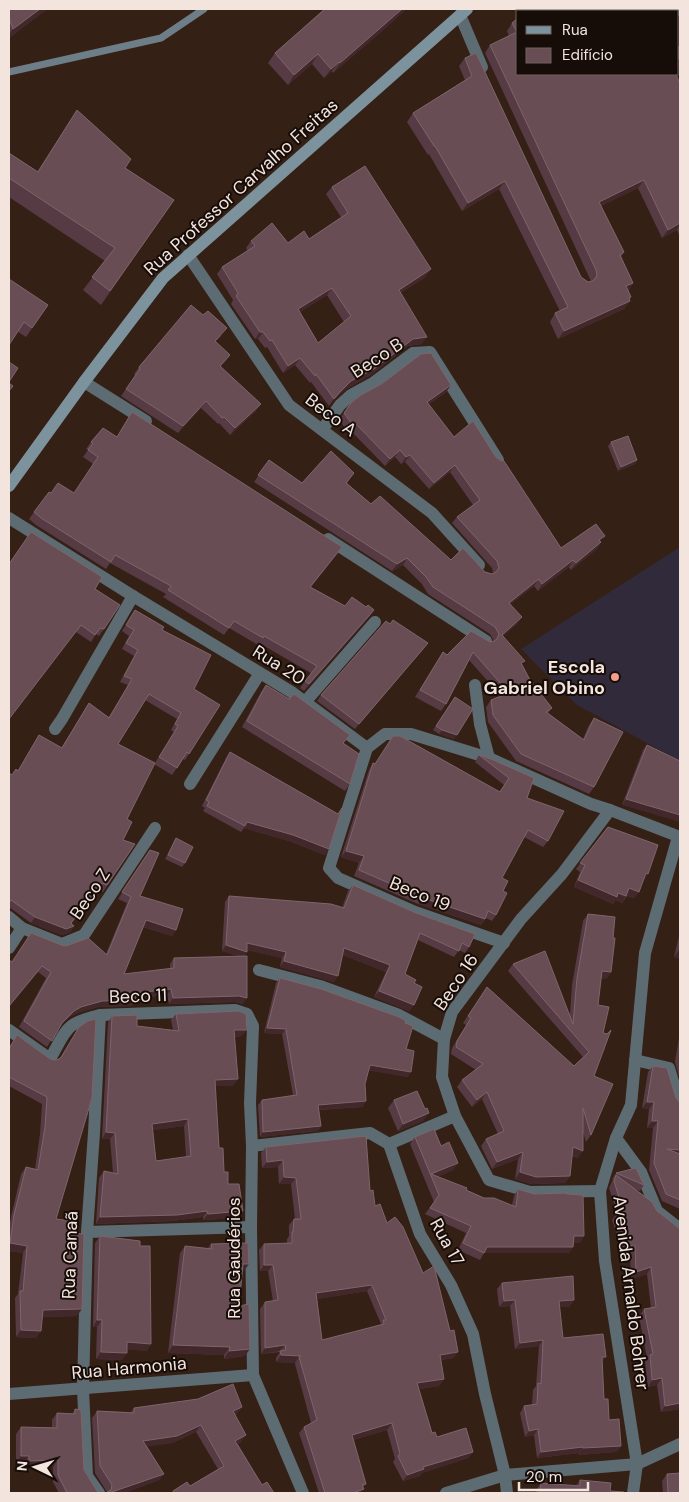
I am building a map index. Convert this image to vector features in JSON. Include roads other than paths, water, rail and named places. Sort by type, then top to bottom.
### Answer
[{"type":"street","points":[[464,12],[486,76]]},
{"type":"street","name":"Rua Professor Carvalho Freitas","points":[[9,486],[84,382],[163,278],[464,12]]},
{"type":"street","name":"Beco A","points":[[188,255],[288,405],[432,513],[486,573]]},
{"type":"street","name":"Beco B","points":[[322,430],[340,405],[351,395],[373,383],[413,353],[430,352],[498,460]]},
{"type":"street","points":[[84,382],[160,430]]},
{"type":"street","name":"Rua 20","points":[[9,518],[305,702],[367,748]]},
{"type":"street","points":[[318,533],[486,641]]},
{"type":"street","points":[[55,729],[133,596]]},
{"type":"street","points":[[305,702],[375,622]]},
{"type":"street","points":[[190,784],[260,674]]},
{"type":"street","points":[[475,685],[480,724],[488,758]]},
{"type":"street","points":[[367,748],[385,734],[412,734],[488,758],[591,804],[679,837]]},
{"type":"street","name":"Beco 19","points":[[367,748],[329,868],[338,878],[415,912],[504,943]]},
{"type":"street","name":"Beco 16","points":[[600,1190],[530,1192],[489,1180],[455,1116],[442,1077],[444,1039],[452,1012],[521,919],[562,874],[610,810]]},
{"type":"street","name":"Beco Z","points":[[9,917],[22,928],[62,944],[84,935],[155,828]]},
{"type":"street","name":"Avenida Arnaldo Bohrer","points":[[633,1493],[637,1464],[606,1260],[600,1190],[616,1138],[631,1104],[645,953],[679,837]]},
{"type":"street","points":[[9,948],[22,928]]},
{"type":"street","points":[[259,970],[320,986],[400,1016],[444,1039]]},
{"type":"street","name":"Beco 11","points":[[9,1030],[50,1059],[69,1026],[82,1019],[100,1014],[235,1010],[248,1014]]},
{"type":"street","name":"Rua Canaã","points":[[99,1493],[87,1476],[83,1389],[87,1232],[100,1014]]},
{"type":"street","name":"Rua Gaudérios","points":[[248,1014],[253,1026],[250,1103],[252,1146],[253,1375],[303,1493]]},
{"type":"street","points":[[635,1060],[669,1068],[680,1103]]},
{"type":"street","points":[[252,1146],[370,1133],[389,1144],[455,1116]]},
{"type":"street","points":[[616,1138],[641,1172],[657,1211],[680,1229]]},
{"type":"street","name":"Rua 17","points":[[389,1144],[420,1234],[451,1285],[473,1334],[505,1476],[507,1493]]},
{"type":"street","points":[[87,1232],[251,1227]]},
{"type":"street","name":"Rua Harmonia","points":[[9,1394],[253,1375]]},
{"type":"street","points":[[446,1493],[505,1476],[637,1464],[680,1444]]},
{"type":"waterway","points":[[9,72],[161,38],[204,9]]},
{"type":"place","name":"Escola Gabriel Obino","points":[[615,677]]}]
